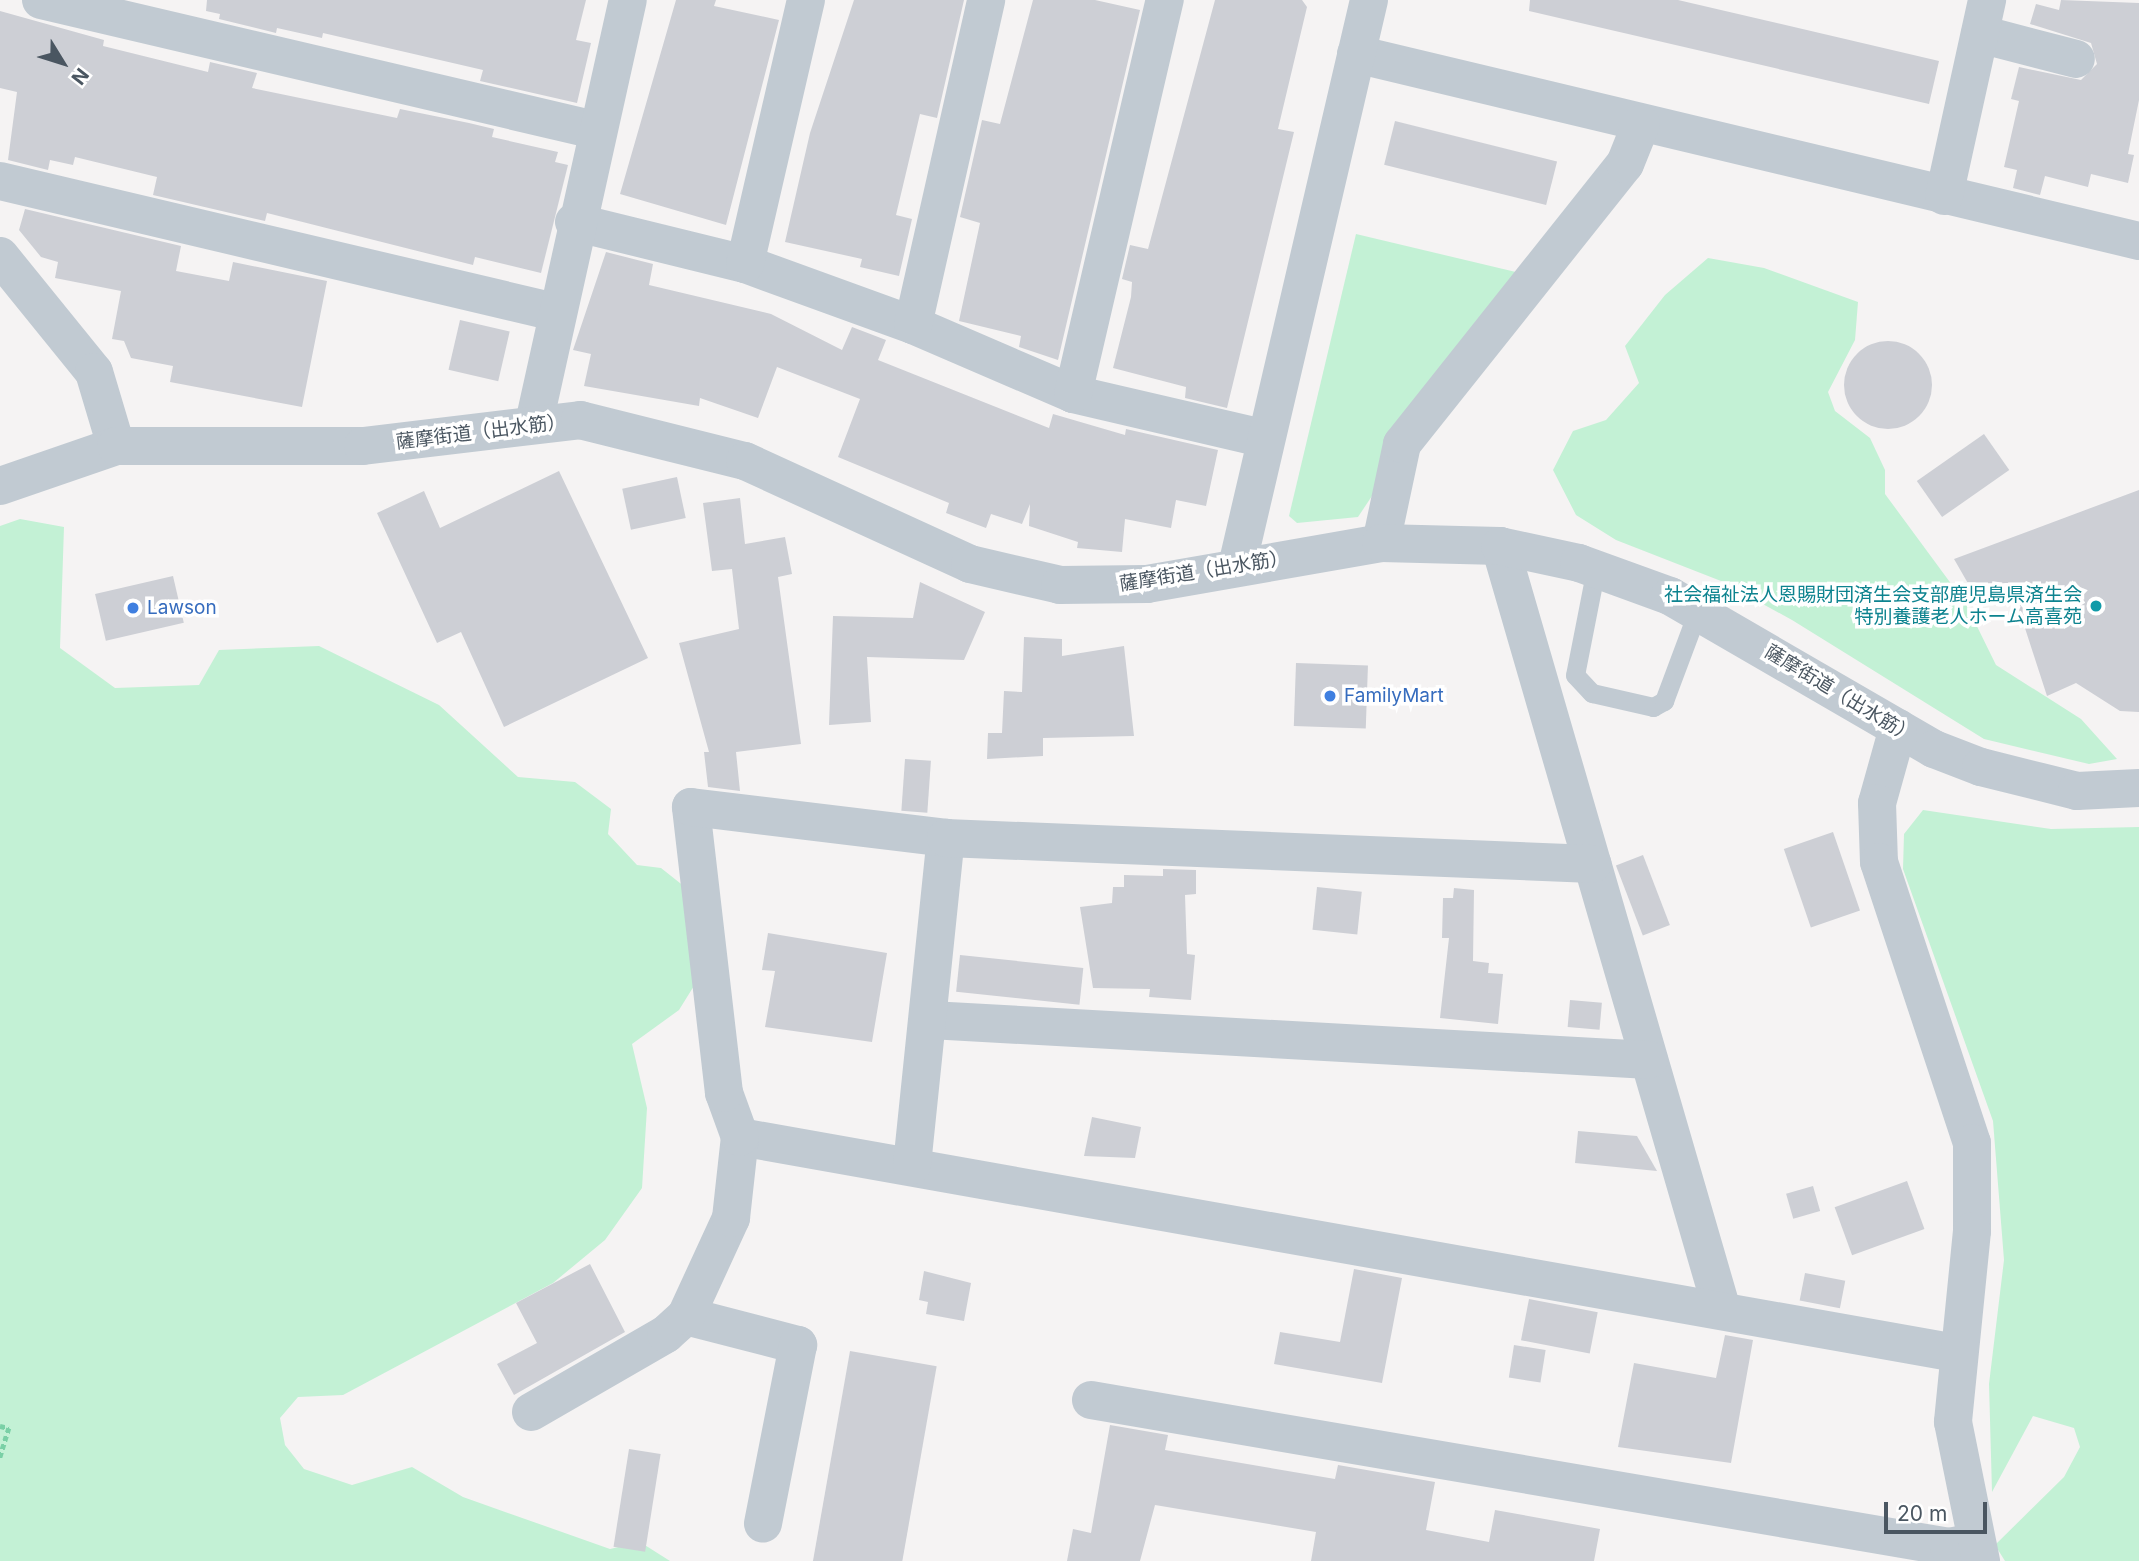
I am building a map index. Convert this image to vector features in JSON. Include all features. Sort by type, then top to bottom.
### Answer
[{"type":"street","points":[[41,0],[595,130]]},
{"type":"street","points":[[534,423],[574,222],[628,0]]},
{"type":"street","points":[[745,264],[806,0]]},
{"type":"street","points":[[913,325],[986,0]]},
{"type":"street","points":[[1073,394],[1165,0]]},
{"type":"street","points":[[1237,566],[1369,0]]},
{"type":"street","points":[[1944,196],[1984,17],[2076,59]]},
{"type":"street","points":[[1356,54],[2139,241]]},
{"type":"street","points":[[1381,543],[1402,444],[1625,164],[1641,124]]},
{"type":"street","points":[[0,181],[555,312]]},
{"type":"street","points":[[574,222],[745,264],[913,325],[1073,394],[1266,439]]},
{"type":"street","points":[[0,257],[94,372],[116,446]]},
{"type":"street","name":"薩摩街道（出水筋）","points":[[0,486],[116,446],[363,446],[534,423],[580,421],[695,445],[1017,579],[1096,588],[1381,543],[1500,546],[1595,568],[1698,610],[1898,728],[2009,777],[2077,791],[2139,788]]},
{"type":"street","points":[[1500,546],[1722,1310]]},
{"type":"street","points":[[1091,1400],[1978,1551],[1953,1422],[1956,1353],[1972,1231],[1972,1143],[1879,862],[1877,803],[1898,728]]},
{"type":"street","points":[[531,1412],[666,1334],[686,1315],[731,1218],[740,1137],[724,1093],[691,807],[946,838],[1592,864]]},
{"type":"street","points":[[912,1165],[930,1020],[946,838]]},
{"type":"street","points":[[930,1020],[1649,1059]]},
{"type":"street","points":[[740,1137],[912,1165],[1956,1353]]},
{"type":"street","points":[[686,1315],[798,1345],[763,1524]]},
{"type":"lane","points":[[1595,568],[1575,675],[1592,693],[1653,707],[1664,701],[1698,610]]},
{"type":"path","points":[[0,1426],[9,1428],[0,1458]]},
{"type":"green space","points":[[1356,234],[1520,273],[1358,517],[1297,523],[1289,516]]},
{"type":"green space","points":[[1708,258],[1764,268],[1858,302],[1855,340],[1828,392],[1835,411],[1870,438],[1885,470],[1885,494],[1966,604],[1996,665],[2081,719],[2117,759],[2089,764],[1984,739],[1792,620],[1721,581],[1616,540],[1576,515],[1553,470],[1573,431],[1606,420],[1639,383],[1625,346],[1665,295]]},
{"type":"green space","points":[[20,519],[64,527],[60,648],[115,688],[199,685],[219,650],[319,646],[439,705],[518,777],[575,782],[611,809],[608,834],[637,865],[661,868],[690,891],[702,973],[679,1010],[632,1044],[647,1108],[642,1188],[605,1240],[553,1283],[343,1395],[298,1397],[280,1418],[285,1445],[304,1469],[352,1485],[412,1467],[463,1497],[610,1549],[640,1542],[670,1561],[0,1561],[0,526]]},
{"type":"green space","points":[[1923,810],[2051,829],[2139,827],[2139,1561],[2005,1561],[1995,1545],[2064,1477],[2080,1447],[2074,1428],[2033,1416],[1992,1492],[1989,1384],[2004,1260],[1993,1121],[1903,869],[1904,834]]},
{"type":"building","points":[[207,0],[586,0],[576,40],[591,43],[577,103],[480,81],[483,70],[323,33],[322,38],[277,28],[276,33],[219,19],[220,14],[206,11]]},
{"type":"building","points":[[676,0],[716,0],[714,6],[779,20],[726,225],[620,194]]},
{"type":"building","points":[[854,0],[964,0],[937,118],[920,114],[896,215],[912,219],[899,276],[860,267],[862,259],[785,242],[810,133]]},
{"type":"building","points":[[1033,0],[1095,0],[1140,10],[1058,360],[1019,347],[1021,336],[959,321],[980,223],[960,217],[982,120],[1000,124]]},
{"type":"building","points":[[1215,0],[1302,0],[1307,7],[1278,129],[1294,132],[1227,408],[1185,398],[1186,387],[1113,368],[1131,297],[1132,282],[1122,279],[1130,245],[1148,249]]},
{"type":"building","points":[[1530,0],[1678,0],[1939,61],[1929,104],[1529,11]]},
{"type":"building","points":[[2061,0],[2139,3],[2139,100],[2128,154],[2134,155],[2128,183],[2091,174],[2088,187],[2045,176],[2040,195],[2013,188],[2017,170],[2004,167],[2019,101],[2011,99],[2019,67],[2081,80],[2097,64],[2091,43],[2030,24],[2036,4],[2059,10]]},
{"type":"building","points":[[0,11],[104,40],[103,46],[208,72],[210,62],[257,73],[252,88],[397,118],[400,109],[469,123],[494,129],[492,137],[558,152],[555,162],[568,165],[541,273],[475,257],[473,265],[267,213],[265,221],[153,195],[157,177],[75,157],[73,165],[50,160],[48,170],[8,160],[17,92],[0,88]]},
{"type":"building","points":[[1395,121],[1557,161],[1546,205],[1384,165]]},
{"type":"building","points":[[25,209],[181,246],[176,271],[229,281],[233,262],[327,281],[302,407],[170,382],[173,366],[131,358],[124,341],[112,339],[121,291],[55,278],[58,262],[41,257],[19,230]]},
{"type":"building","points":[[606,252],[653,264],[649,285],[771,314],[842,350],[852,327],[886,340],[878,360],[1049,428],[1053,414],[1125,435],[1126,429],[1218,450],[1206,506],[1176,500],[1171,528],[1125,519],[1122,552],[1077,548],[1078,542],[1029,526],[1030,504],[1022,524],[991,514],[986,528],[946,513],[949,503],[838,457],[860,399],[777,367],[758,418],[700,398],[699,406],[584,386],[591,354],[573,350]]},
{"type":"building","points":[[460,320],[510,331],[498,381],[449,370]]},
{"type":"building","points":[[1888,341],[1905,345],[1919,354],[1928,368],[1932,385],[1928,402],[1919,416],[1905,425],[1888,429],[1871,425],[1857,416],[1848,402],[1844,385],[1848,368],[1857,354],[1871,345]]},
{"type":"building","points":[[1984,434],[2009,470],[1942,517],[1917,481]]},
{"type":"building","points":[[559,471],[648,658],[504,727],[461,632],[437,643],[377,513],[424,491],[440,528]]},
{"type":"building","points":[[677,477],[686,518],[631,530],[622,489]]},
{"type":"building","name":"社会福祉法人恩賜財団済生会支部鹿児島県済生会 特別養護老人ホーム高喜苑","points":[[2139,490],[2139,712],[2120,711],[2076,683],[2047,696],[2012,588],[1977,599],[1954,559]]},
{"type":"building","points":[[740,498],[745,544],[785,537],[792,574],[778,577],[801,744],[736,752],[740,791],[708,787],[704,752],[709,752],[679,643],[739,629],[732,569],[712,571],[703,503]]},
{"type":"building","points":[[173,576],[184,623],[106,641],[95,594]]},
{"type":"building","points":[[920,582],[985,612],[964,660],[867,657],[871,722],[829,725],[833,616],[913,618]]},
{"type":"building","points":[[1024,637],[1062,639],[1062,656],[1124,646],[1134,736],[1043,738],[1043,756],[987,759],[988,733],[1002,733],[1004,691],[1022,692]]},
{"type":"building","name":"FamilyMart","points":[[1296,663],[1368,666],[1366,728],[1294,726]]},
{"type":"building","points":[[905,759],[931,761],[927,813],[901,811]]},
{"type":"building","points":[[1833,832],[1860,910],[1811,927],[1784,849]]},
{"type":"building","points":[[1643,855],[1670,925],[1643,935],[1616,865]]},
{"type":"building","points":[[1163,869],[1196,870],[1196,894],[1185,895],[1187,954],[1195,955],[1191,1000],[1149,997],[1150,989],[1093,988],[1080,907],[1112,903],[1113,887],[1124,887],[1124,875],[1163,876]]},
{"type":"building","points":[[1317,887],[1362,892],[1357,934],[1313,930]]},
{"type":"building","points":[[1454,888],[1474,890],[1473,961],[1489,963],[1488,973],[1503,974],[1498,1024],[1440,1018],[1449,938],[1442,938],[1443,898],[1453,898]]},
{"type":"building","points":[[768,933],[887,953],[872,1042],[765,1027],[775,971],[762,970]]},
{"type":"building","points":[[960,955],[1083,968],[1079,1005],[956,992]]},
{"type":"building","points":[[1570,1000],[1602,1003],[1600,1030],[1568,1027]]},
{"type":"building","points":[[1092,1117],[1141,1127],[1135,1158],[1084,1156]]},
{"type":"building","points":[[1578,1131],[1637,1136],[1657,1171],[1575,1163]]},
{"type":"building","points":[[1907,1181],[1924,1229],[1852,1255],[1835,1207]]},
{"type":"building","points":[[1813,1186],[1820,1211],[1793,1219],[1786,1194]]},
{"type":"building","points":[[590,1264],[625,1332],[514,1395],[497,1364],[537,1343],[516,1303]]},
{"type":"building","points":[[1354,1269],[1402,1278],[1382,1383],[1274,1364],[1280,1332],[1340,1342]]},
{"type":"building","points":[[924,1271],[971,1283],[964,1321],[926,1314],[928,1302],[919,1300]]},
{"type":"building","points":[[1805,1273],[1845,1281],[1840,1308],[1800,1300]]},
{"type":"building","points":[[1529,1299],[1598,1312],[1590,1354],[1521,1340]]},
{"type":"building","points":[[1725,1335],[1753,1340],[1731,1463],[1618,1447],[1634,1363],[1716,1378]]},
{"type":"building","points":[[1514,1345],[1546,1350],[1540,1383],[1509,1378]]},
{"type":"building","points":[[850,1351],[937,1366],[902,1561],[813,1561]]},
{"type":"building","points":[[1110,1425],[1168,1435],[1165,1450],[1335,1479],[1338,1465],[1435,1482],[1426,1530],[1489,1542],[1495,1510],[1600,1529],[1594,1561],[1311,1561],[1316,1532],[1155,1505],[1140,1561],[1067,1561],[1073,1529],[1091,1533]]},
{"type":"building","points":[[629,1449],[661,1454],[645,1552],[614,1547]]},
{"type":"place","name":"社会福祉法人恩賜財団済生会支部鹿児島県済生会 特別養護老人ホーム高喜苑","points":[[2096,606]]},
{"type":"place","name":"Lawson","points":[[133,608]]},
{"type":"place","name":"FamilyMart","points":[[1330,696]]}]
